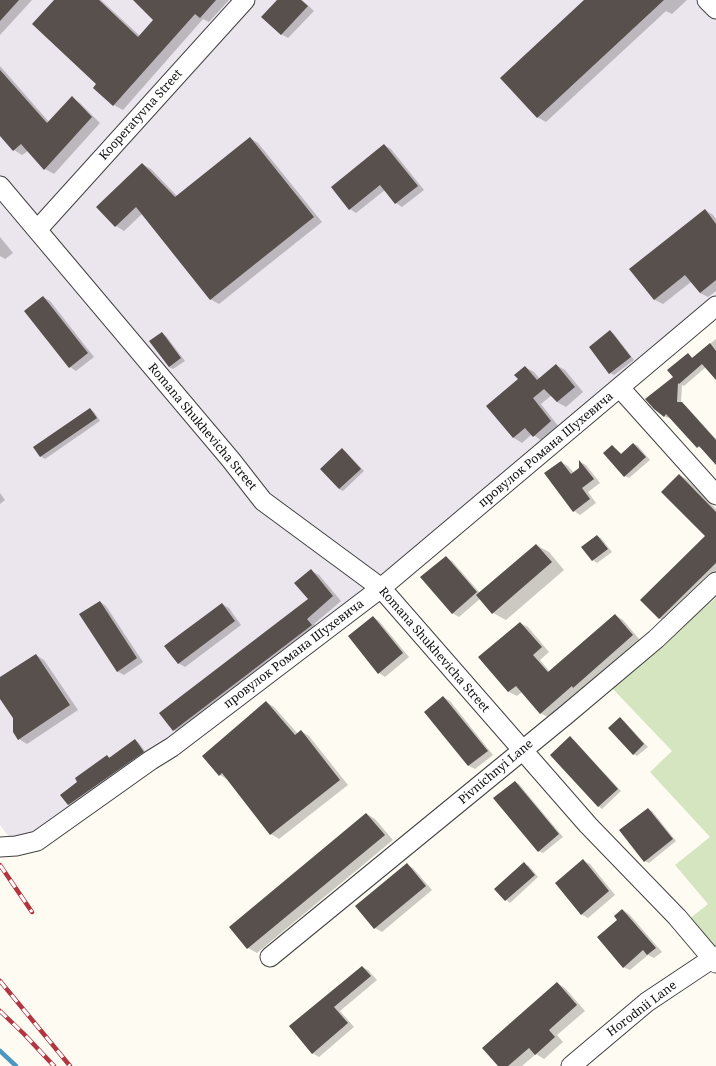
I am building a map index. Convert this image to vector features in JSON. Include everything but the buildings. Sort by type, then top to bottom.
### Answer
[{"type":"street","name":"Kooperatyvna Street","points":[[37,230],[246,0]]},
{"type":"street","points":[[707,0],[716,10]]},
{"type":"street","name":"Romana Shukhevicha Street","points":[[0,186],[231,460],[263,501],[381,588],[588,825],[677,917],[715,959]]},
{"type":"street","name":"провулок Романа Шухевича","points":[[0,847],[16,846],[37,841],[151,760],[172,747],[381,588],[716,306]]},
{"type":"street","points":[[620,388],[716,495]]},
{"type":"street","name":"Pivnichnyi Lane","points":[[270,957],[567,714],[656,639],[716,582]]},
{"type":"street","name":"Horodnii Lane","points":[[571,1066],[647,1002],[715,959]]},
{"type":"shaded area","points":[[0,0],[704,0],[716,13],[716,304],[334,624],[16,846],[0,825]]},
{"type":"green space","points":[[716,598],[716,948],[688,920],[708,904],[675,865],[710,837],[650,772],[672,751],[611,687]]},
{"type":"waterway","points":[[0,1051],[16,1066]]},
{"type":"railway","points":[[0,865],[32,912]]},
{"type":"railway","points":[[0,981],[70,1066]]},
{"type":"railway","points":[[0,1011],[54,1066]]}]
